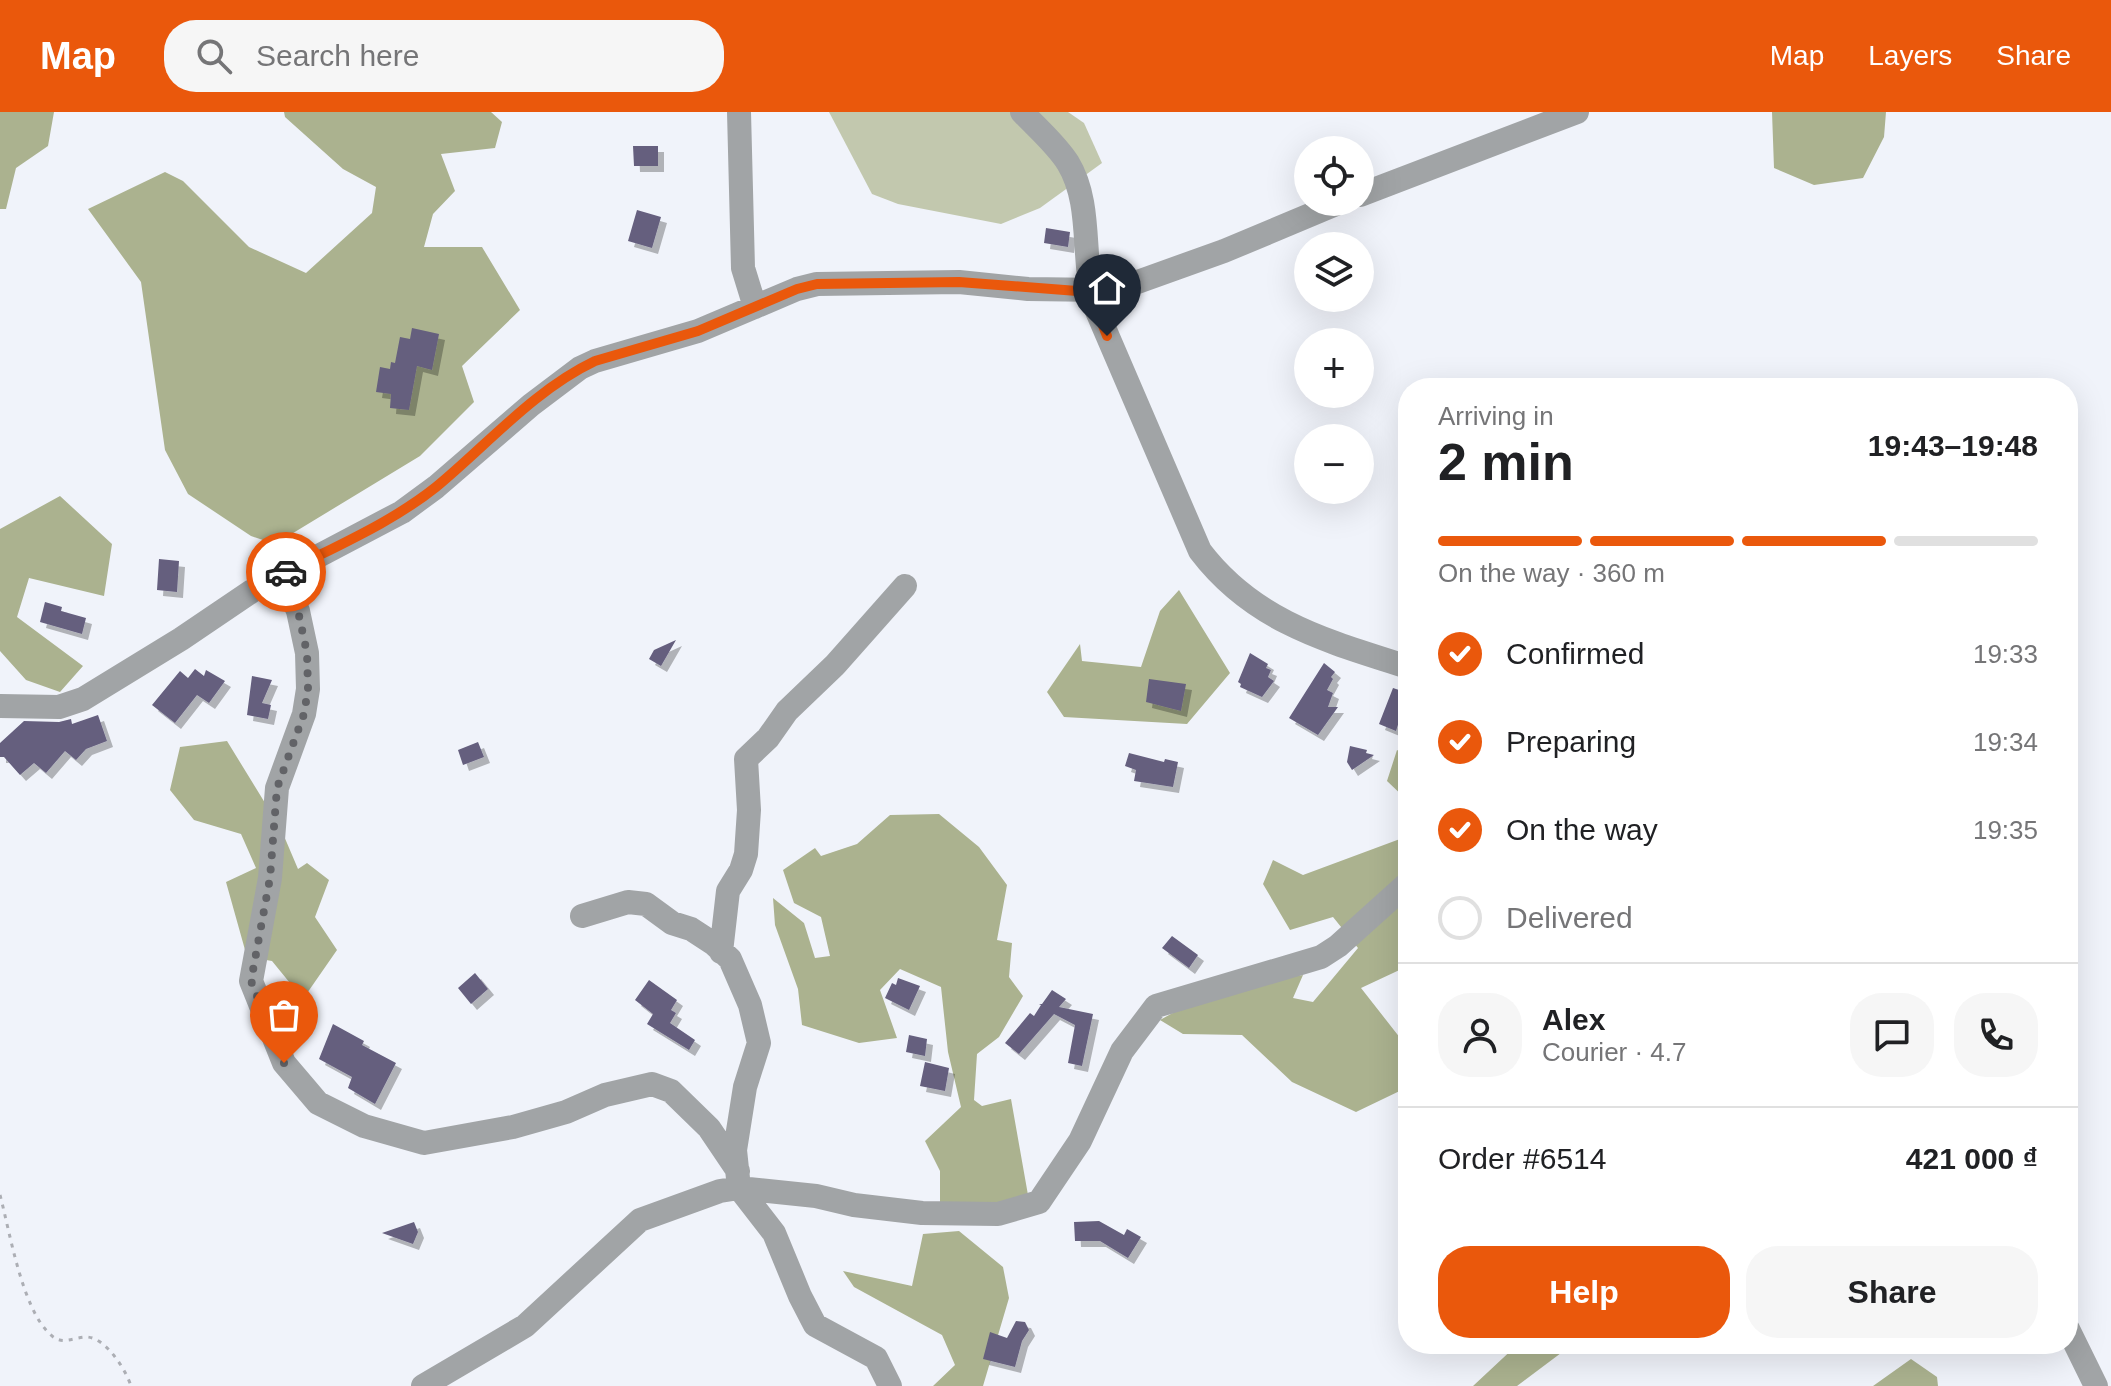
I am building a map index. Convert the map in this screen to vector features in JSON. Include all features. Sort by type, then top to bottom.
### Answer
[{"type":"street","points":[[739,112],[743,268],[755,307]]},
{"type":"street","points":[[1022,112],[1069,165],[1082,200],[1090,292],[1200,551],[1217,574],[1287,624],[1315,637],[1398,664]]},
{"type":"street","points":[[1374,190],[1577,112]]},
{"type":"street","points":[[0,706],[59,707],[83,699],[282,574],[402,512],[436,487],[531,405],[580,368],[595,361],[698,331],[797,289],[829,283],[959,282],[1090,292],[1116,288],[1224,251],[1308,216]]},
{"type":"street","points":[[282,574],[298,611],[307,653],[308,689],[304,714],[277,788],[270,878],[251,981],[284,1063],[318,1103],[364,1126],[424,1143],[513,1127],[566,1112],[605,1095],[652,1084],[671,1091],[709,1128],[738,1180],[774,1233],[815,1325],[876,1358],[890,1386]]},
{"type":"street","points":[[721,952],[728,891],[741,870],[746,854],[749,810],[746,759],[905,586]]},
{"type":"street","points":[[423,1386],[525,1326],[640,1220],[720,1191],[738,1180],[854,1205],[922,1213],[998,1214],[1039,1202],[1080,1141],[1122,1051],[1156,1006],[1321,957],[1338,946],[1398,892]]},
{"type":"street","points":[[582,916],[628,902],[646,904],[672,923],[691,929],[714,944],[730,959],[746,993],[757,1025],[759,1043],[745,1087],[735,1150],[738,1180]]},
{"type":"street","points":[[2078,1349],[2096,1386]]},
{"type":"path","points":[[0,1195],[28,1298],[47,1331],[62,1341],[84,1337],[98,1340],[125,1372],[131,1386]]},
{"type":"green space","points":[[0,112],[54,112],[48,146],[16,168],[6,209],[0,209]]},
{"type":"green space","points":[[284,112],[491,112],[502,122],[495,148],[441,154],[455,191],[433,214],[424,247],[482,247],[520,310],[462,366],[474,402],[420,456],[275,544],[251,536],[188,494],[165,450],[141,282],[88,209],[165,172],[183,181],[249,247],[306,273],[372,213],[376,187],[343,169],[285,117]]},
{"type":"green space","points":[[829,112],[1068,112],[1084,123],[1102,163],[1040,208],[1001,224],[898,204],[872,194]]},
{"type":"green space","points":[[1772,112],[1886,112],[1884,137],[1863,178],[1814,185],[1774,168]]},
{"type":"green space","points":[[60,496],[112,544],[104,596],[29,578],[17,617],[83,666],[60,692],[26,680],[0,651],[0,529]]},
{"type":"green space","points":[[1179,590],[1230,673],[1187,724],[1064,717],[1047,692],[1080,644],[1082,661],[1141,667],[1160,611]]},
{"type":"green space","points":[[227,741],[281,829],[298,869],[307,863],[329,880],[315,917],[337,950],[303,999],[272,961],[247,957],[226,882],[256,868],[241,834],[194,820],[170,790],[180,747]]},
{"type":"green space","points":[[1397,750],[1398,791],[1387,781]]},
{"type":"green space","points":[[939,814],[979,847],[1007,885],[997,940],[1012,943],[1009,977],[1023,996],[999,1037],[977,1054],[974,1100],[982,1106],[1011,1099],[1028,1195],[1003,1204],[940,1203],[940,1171],[925,1141],[961,1107],[948,1052],[941,987],[900,969],[880,990],[897,1038],[859,1043],[802,1025],[798,989],[775,925],[773,898],[804,923],[815,958],[830,956],[821,917],[794,903],[783,870],[815,848],[821,856],[857,844],[890,815]]},
{"type":"green space","points":[[1398,840],[1398,971],[1361,988],[1398,1035],[1398,1092],[1356,1112],[1292,1082],[1242,1035],[1183,1034],[1160,1020],[1218,988],[1303,975],[1293,998],[1313,1002],[1358,948],[1333,917],[1290,930],[1263,884],[1273,860],[1303,875]]},
{"type":"green space","points":[[959,1231],[1003,1267],[1009,1298],[983,1386],[933,1386],[955,1365],[942,1335],[854,1287],[843,1271],[912,1286],[923,1234]]},
{"type":"green space","points":[[1507,1354],[1560,1354],[1517,1386],[1473,1386]]},
{"type":"green space","points":[[1911,1359],[1937,1377],[1938,1386],[1873,1386]]},
{"type":"building","points":[[633,146],[658,146],[658,166],[634,166]]},
{"type":"building","points":[[637,210],[661,217],[652,248],[628,241]]},
{"type":"building","points":[[1046,228],[1070,232],[1068,247],[1044,243]]},
{"type":"building","points":[[412,328],[439,334],[432,370],[417,366],[409,410],[390,408],[391,394],[376,392],[380,367],[390,369],[391,362],[395,363],[400,337],[410,339]]},
{"type":"building","points":[[159,559],[179,561],[177,592],[157,590]]},
{"type":"building","points":[[45,602],[62,607],[61,611],[86,618],[82,634],[40,622]]},
{"type":"building","points":[[676,640],[661,666],[649,659],[654,650]]},
{"type":"building","points":[[1250,653],[1268,664],[1266,668],[1271,670],[1268,677],[1274,681],[1262,697],[1240,687],[1238,682]]},
{"type":"building","points":[[1324,663],[1335,672],[1327,690],[1333,693],[1328,707],[1338,707],[1318,735],[1289,718]]},
{"type":"building","points":[[195,669],[204,676],[206,670],[225,681],[209,703],[197,695],[175,723],[152,705],[180,671],[188,678]]},
{"type":"building","points":[[252,676],[272,680],[262,703],[271,705],[268,719],[247,715]]},
{"type":"building","points":[[1149,679],[1186,684],[1181,711],[1146,702]]},
{"type":"building","points":[[1393,688],[1398,690],[1396,731],[1379,724]]},
{"type":"building","points":[[98,715],[107,741],[86,749],[76,760],[65,751],[46,773],[34,763],[20,775],[4,757],[0,757],[0,743],[24,721],[59,722],[71,719],[72,724]]},
{"type":"building","points":[[478,742],[484,757],[463,765],[458,750]]},
{"type":"building","points":[[1350,746],[1374,755],[1352,770],[1347,762]]},
{"type":"building","points":[[1129,753],[1164,762],[1165,759],[1178,762],[1173,787],[1134,781],[1136,770],[1125,766]]},
{"type":"building","points":[[1172,936],[1198,955],[1189,968],[1162,948]]},
{"type":"building","points":[[475,973],[488,989],[471,1004],[458,988]]},
{"type":"building","points":[[898,978],[920,986],[909,1010],[885,998]]},
{"type":"building","points":[[649,980],[677,1000],[671,1010],[676,1013],[670,1023],[695,1040],[689,1050],[647,1024],[653,1014],[635,1000]]},
{"type":"building","points":[[1052,990],[1066,999],[1059,1007],[1093,1014],[1082,1066],[1068,1063],[1075,1025],[1054,1014],[1019,1054],[1005,1043],[1030,1013],[1034,1016],[1039,1004]]},
{"type":"building","points":[[333,1024],[364,1041],[362,1045],[396,1063],[375,1104],[348,1088],[352,1077],[319,1059]]},
{"type":"building","points":[[909,1035],[927,1039],[925,1056],[906,1052]]},
{"type":"building","points":[[925,1062],[949,1068],[945,1091],[920,1086]]},
{"type":"building","points":[[1099,1221],[1124,1235],[1127,1229],[1141,1237],[1128,1258],[1100,1241],[1075,1241],[1074,1222]]},
{"type":"building","points":[[414,1222],[418,1232],[413,1244],[382,1233]]},
{"type":"building","points":[[1016,1321],[1025,1322],[1029,1330],[1022,1341],[1015,1367],[983,1359],[990,1332],[1007,1338]]},
{"type":"way so far","points":[[284,1063],[251,981],[270,878],[277,788],[304,714],[308,689],[307,653],[298,611],[282,574],[286,572]]},
{"type":"route","points":[[286,572],[402,512],[580,368],[698,331],[806,286],[847,282],[959,282],[1090,292],[1107,336]]}]
